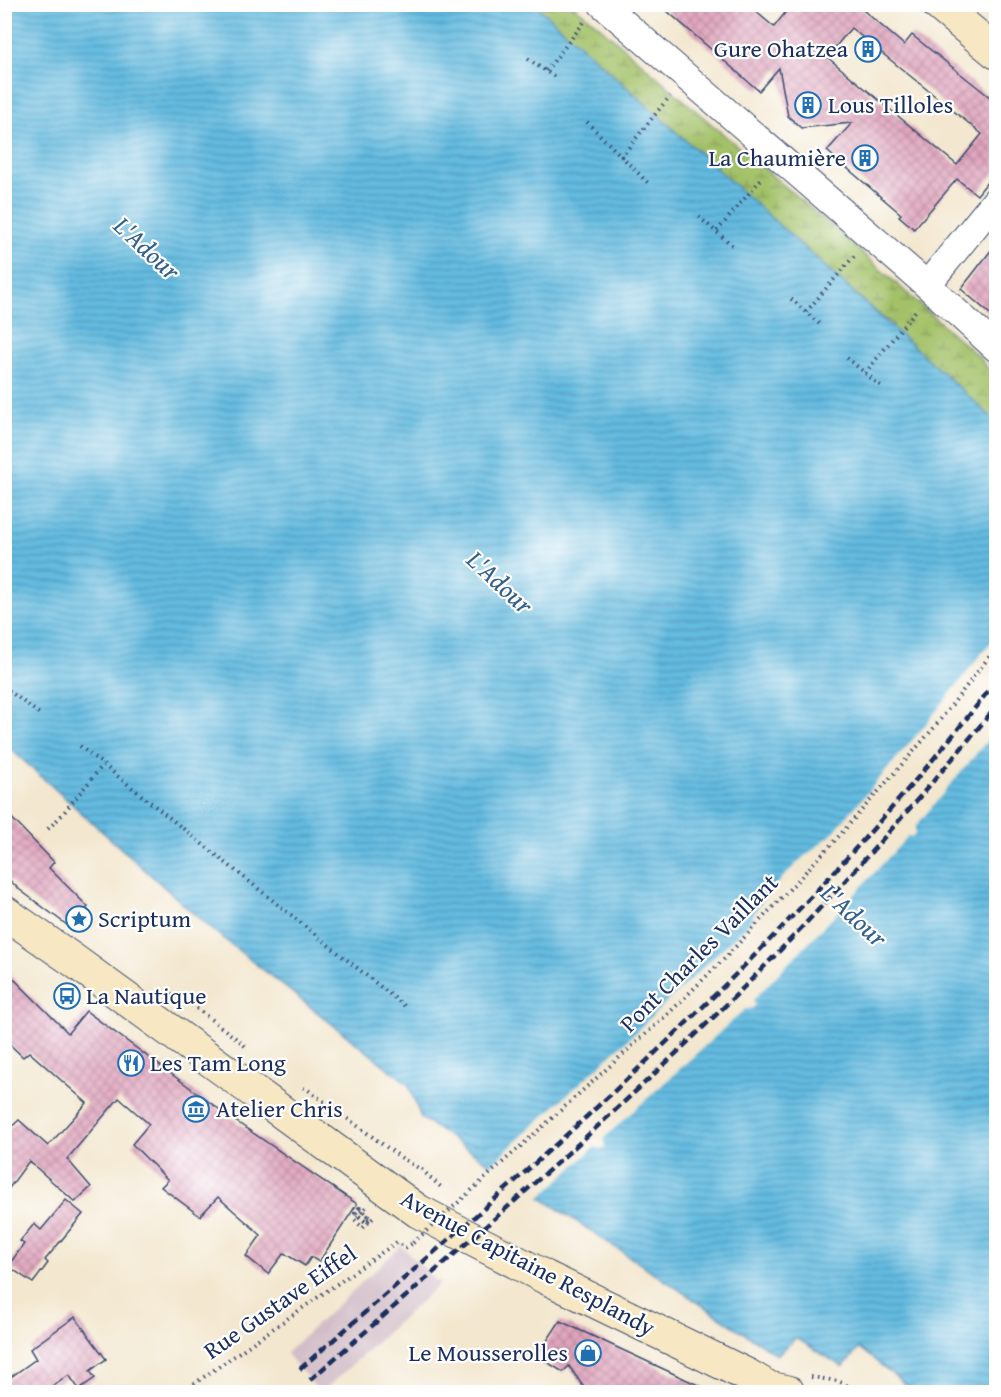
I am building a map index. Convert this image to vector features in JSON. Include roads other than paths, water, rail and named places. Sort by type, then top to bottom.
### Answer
[{"type":"main road","points":[[938,4],[996,52]]},
{"type":"main road","name":"Avenue Capitaine Resplandy","points":[[4,912],[74,960],[418,1211],[545,1277],[776,1391]]},
{"type":"street","points":[[594,13],[685,77],[930,287],[996,348]]},
{"type":"street","points":[[930,287],[996,200]]},
{"type":"water","name":"L'Adour","points":[[5,5],[536,5],[996,421],[996,1392],[915,1392],[859,1348],[843,1367],[796,1338],[777,1355],[421,1118],[408,1084],[205,924],[5,744]]},
{"type":"railway","points":[[300,1369],[541,1158],[724,986],[845,860],[923,772],[996,681]]},
{"type":"railway","points":[[310,1380],[551,1169],[732,999],[849,877],[996,707]]},
{"type":"place","name":"Gure Ohatzea","points":[[868,49]]},
{"type":"place","name":"Lous Tilloles","points":[[808,105]]},
{"type":"place","name":"La Chaumière","points":[[865,158]]},
{"type":"place","name":"Scriptum","points":[[79,919]]},
{"type":"place","name":"La Nautique","points":[[67,996]]},
{"type":"place","name":"Les Tam Long","points":[[131,1063]]},
{"type":"place","name":"Atelier Chris","points":[[196,1109]]},
{"type":"place","name":"Le Mousserolles","points":[[588,1353]]}]
